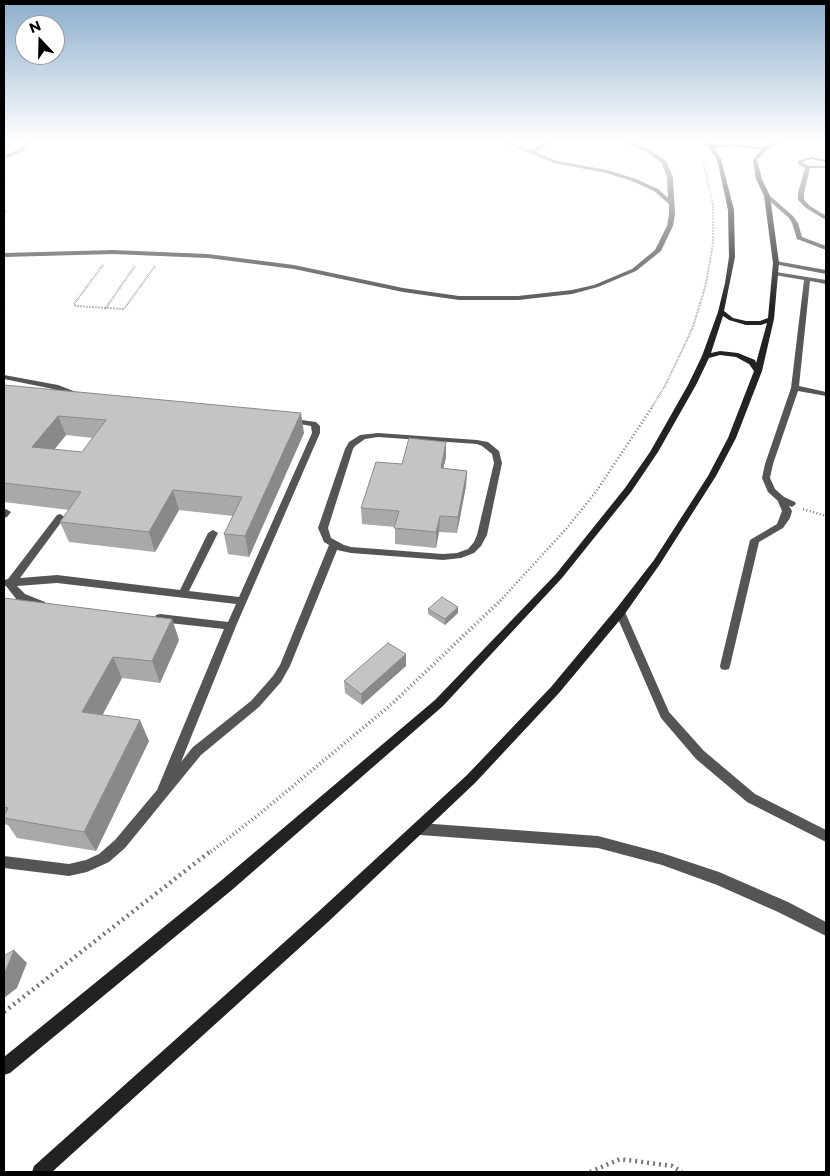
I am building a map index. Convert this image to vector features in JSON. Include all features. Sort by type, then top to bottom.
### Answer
[{"type":"main road","points":[[4,1067],[228,884],[439,703],[559,576],[628,490],[675,418],[706,356],[721,312],[728,283],[732,233],[731,210],[728,197]]},
{"type":"main road","points":[[40,1172],[420,829],[522,726],[620,612],[662,555],[712,476],[739,420],[758,371],[771,319],[776,269],[767,197]]},
{"type":"main road","points":[[721,312],[730,319],[746,323],[761,323],[771,319]]},
{"type":"main road","points":[[706,356],[720,353],[738,355],[752,362],[758,371]]},
{"type":"street","points":[[664,197],[671,203]]},
{"type":"street","points":[[4,255],[113,252],[164,253],[294,267],[431,295],[488,299],[546,296],[572,292],[610,281],[648,261],[658,251],[668,232],[672,214],[671,197]]},
{"type":"street","points":[[768,197],[791,217],[795,223],[799,238],[826,248]]},
{"type":"street","points":[[802,197],[808,207],[826,218]]},
{"type":"street","points":[[776,269],[826,272]]},
{"type":"street","points":[[776,269],[807,279],[826,282]]},
{"type":"street","points":[[792,504],[771,490],[766,478],[795,388],[807,279]]},
{"type":"street","points":[[4,377],[54,387],[91,400],[23,391]]},
{"type":"street","points":[[795,388],[826,394]]},
{"type":"street","points":[[161,795],[231,626],[317,429],[309,422],[275,419]]},
{"type":"street","points":[[378,435],[468,441],[485,444],[496,452],[498,463],[482,535],[478,544],[471,551],[458,556],[443,557],[351,550],[334,545],[327,540],[322,528],[349,449],[357,440],[378,435]]},
{"type":"street","points":[[725,666],[755,540],[780,526],[788,511],[782,499]]},
{"type":"street","points":[[7,584],[60,517]]},
{"type":"street","points":[[183,594],[213,532]]},
{"type":"street","points":[[4,862],[69,870],[87,866],[104,858],[120,844],[197,751],[255,704],[277,679],[285,666],[334,545]]},
{"type":"street","points":[[7,584],[34,579],[58,579],[242,601]]},
{"type":"street","points":[[7,584],[21,597],[30,602],[51,606]]},
{"type":"street","points":[[620,612],[665,715],[700,755],[751,798],[826,836]]},
{"type":"street","points":[[146,616],[231,626]]},
{"type":"street","points":[[420,829],[598,842],[662,859],[718,879],[783,907],[826,930]]},
{"type":"path","points":[[4,1012],[263,811],[393,703],[491,611],[566,529],[595,493],[645,420],[666,384],[693,328],[706,284],[713,243],[713,205],[711,197]]},
{"type":"path","points":[[113,252],[74,305],[105,309],[125,308],[164,253]]},
{"type":"path","points":[[105,309],[144,253]]},
{"type":"path","points":[[792,504],[826,516]]},
{"type":"path","points":[[590,1172],[620,1159],[672,1166],[682,1172]]},
{"type":"building","points":[[4,385],[301,413],[245,536],[224,534],[242,497],[173,490],[149,532],[60,522],[81,492],[4,483]],"holes":[[[58,416],[106,420],[82,452],[32,447]]]},
{"type":"building","points":[[409,438],[446,442],[441,468],[467,471],[458,517],[440,516],[436,532],[394,528],[399,511],[361,508],[376,462],[402,464]]},
{"type":"building","points":[[442,597],[458,607],[445,619],[428,609]]},
{"type":"building","points":[[4,598],[172,619],[152,661],[113,657],[82,712],[140,720],[84,832],[4,818],[8,808],[4,807]]},
{"type":"building","points":[[388,643],[406,654],[361,694],[344,681]]},
{"type":"building","points":[[14,950],[4,975],[4,956]]}]
